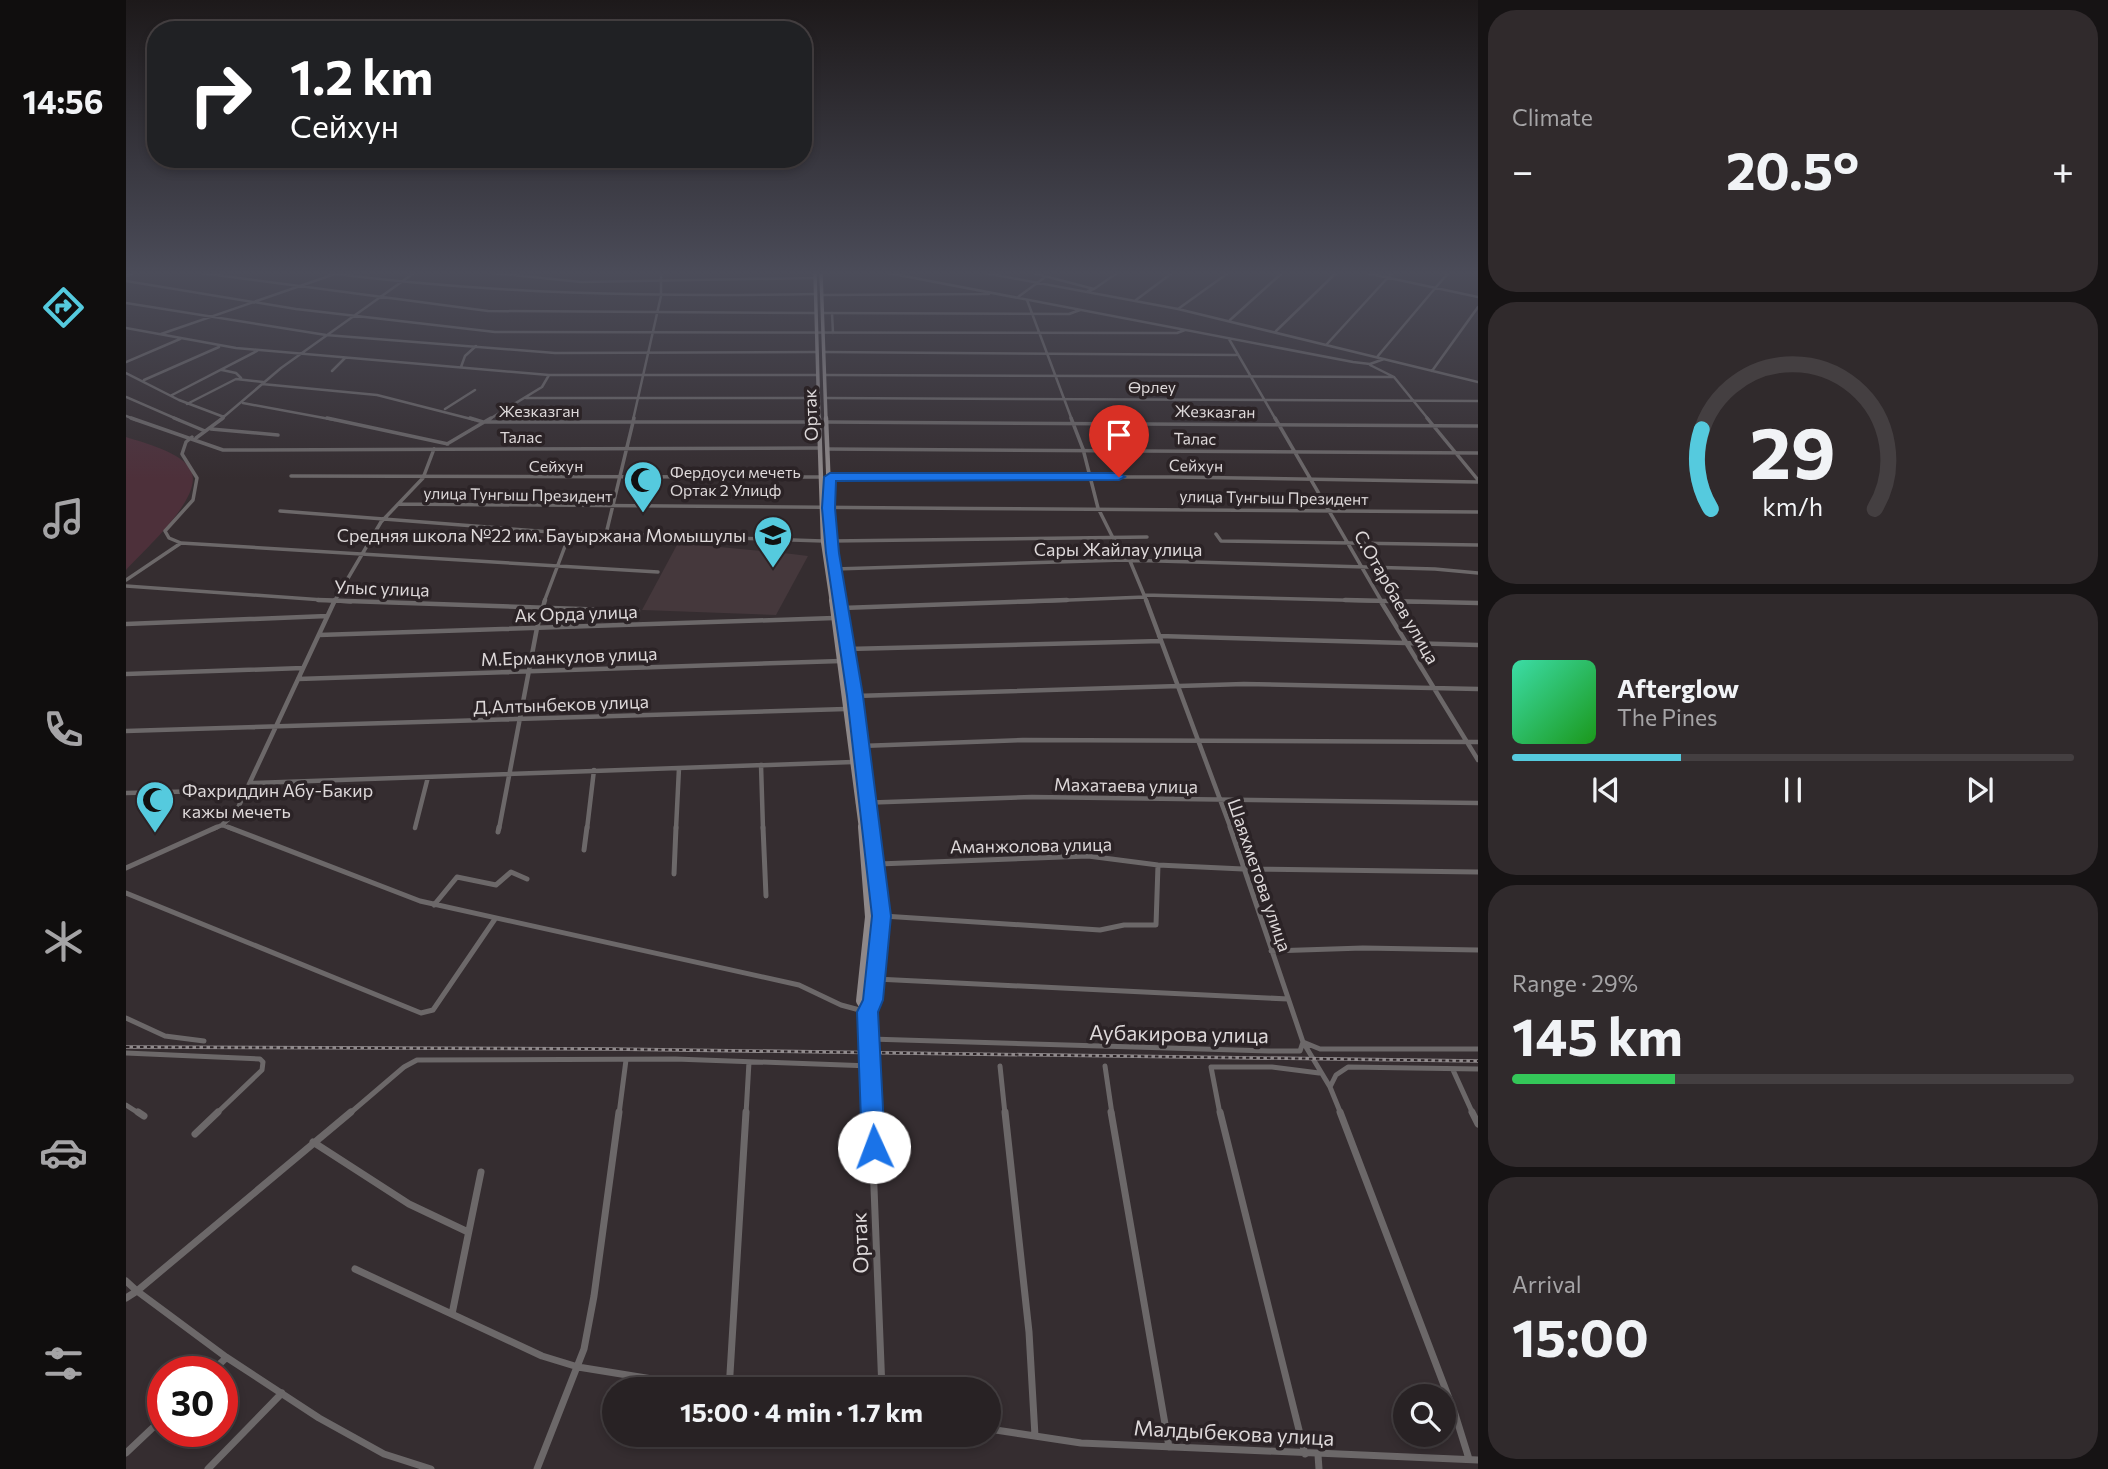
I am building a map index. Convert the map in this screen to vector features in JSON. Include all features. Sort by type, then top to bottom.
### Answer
[{"type":"street","points":[[126,362],[174,342]]},
{"type":"street","points":[[199,342],[300,354],[550,375],[1394,377]]},
{"type":"street","points":[[317,342],[263,383],[225,417],[186,442],[182,454],[197,478],[193,500],[165,531],[165,536],[181,543],[658,572]]},
{"type":"street","points":[[416,342],[555,353],[1237,355]]},
{"type":"street","points":[[606,534],[652,342]]},
{"type":"street","name":"Ортак","points":[[820,342],[820,477],[855,696],[882,916],[873,1000],[867,1012]]},
{"type":"street","name":"Шаяхметова улица","points":[[1042,342],[1083,449],[1098,508],[1113,538],[1130,561],[1178,686],[1303,1042],[1330,1087],[1474,1460]]},
{"type":"street","name":"С.Отарбаев улица","points":[[1231,342],[1478,760]]},
{"type":"street","points":[[1247,342],[1384,370],[1394,377],[1478,481]]},
{"type":"street","points":[[1316,342],[1478,382]]},
{"type":"street","points":[[1377,357],[1390,342]]},
{"type":"street","points":[[1432,371],[1453,342]]},
{"type":"street","points":[[143,380],[221,346]]},
{"type":"street","points":[[461,367],[466,356],[477,346]]},
{"type":"street","points":[[171,396],[260,350]]},
{"type":"street","points":[[332,371],[345,358]]},
{"type":"street","points":[[1364,364],[1384,359]]},
{"type":"street","name":"Жезказган","points":[[222,370],[236,373],[242,379],[352,392],[444,410],[483,422],[1478,426]]},
{"type":"street","points":[[126,373],[187,404],[225,417]]},
{"type":"street","points":[[440,449],[526,398],[542,387],[550,375]]},
{"type":"street","points":[[187,404],[242,379]]},
{"type":"street","points":[[444,410],[475,390]]},
{"type":"street","points":[[126,397],[208,430],[278,435]]},
{"type":"street","name":"Өрлеу","points":[[526,398],[1478,401]]},
{"type":"street","points":[[242,403],[300,412],[448,444]]},
{"type":"street","points":[[126,416],[193,438]]},
{"type":"street","name":"Ортак","points":[[822,422],[830,477],[823,541],[847,709],[869,917],[860,1001],[867,1012],[870,1039],[882,1377]]},
{"type":"street","name":"Талас","points":[[193,438],[223,450],[625,447],[820,449]]},
{"type":"street","points":[[128,867],[222,825],[236,812],[334,601],[380,522],[423,478],[434,449]]},
{"type":"street","name":"Талас","points":[[827,449],[1478,453]]},
{"type":"street","name":"Сейхун","points":[[291,477],[820,477]]},
{"type":"street","name":"Сейхун","points":[[830,477],[1478,481]]},
{"type":"street","name":"улица Тунгыш Президент","points":[[398,504],[612,508],[1098,508],[1478,512]]},
{"type":"street","points":[[280,511],[380,522],[570,533],[823,541]]},
{"type":"street","points":[[498,832],[537,628],[570,533]]},
{"type":"street","points":[[1216,534],[1221,541],[1478,545]]},
{"type":"street","points":[[831,541],[1147,537]]},
{"type":"street","points":[[126,580],[181,543]]},
{"type":"street","name":"Сары Жайлау улица","points":[[835,569],[1130,561],[1363,566],[1478,573]]},
{"type":"street","name":"Улыс улица","points":[[126,586],[334,601],[638,611]]},
{"type":"street","points":[[842,608],[1144,596],[1478,603]]},
{"type":"street","points":[[126,624],[327,616]]},
{"type":"street","name":"Ак Орда улица","points":[[319,635],[834,618]]},
{"type":"street","points":[[848,649],[1160,639],[1478,645]]},
{"type":"street","name":"М.Ерманкулов улица","points":[[298,679],[841,661]]},
{"type":"street","points":[[126,674],[303,668]]},
{"type":"street","points":[[855,696],[1244,684],[1478,689]]},
{"type":"street","name":"Д.Алтынбеков улица","points":[[126,731],[847,709]]},
{"type":"street","points":[[861,746],[1023,740],[1478,742]]},
{"type":"street","points":[[251,783],[853,762]]},
{"type":"street","points":[[761,765],[766,896]]},
{"type":"street","points":[[674,874],[679,768]]},
{"type":"street","points":[[584,850],[594,770]]},
{"type":"street","points":[[415,828],[428,777]]},
{"type":"street","points":[[126,793],[247,790]]},
{"type":"street","name":"Махатаева улица","points":[[858,803],[1032,797],[1478,803]]},
{"type":"street","points":[[222,825],[384,889],[434,905],[799,985],[841,1005],[867,1012]]},
{"type":"street","name":"Аманжолова улица","points":[[877,864],[1088,856],[1158,865],[1244,869],[1478,872]]},
{"type":"street","points":[[882,916],[1100,930],[1124,925],[1156,925],[1158,865]]},
{"type":"street","points":[[434,905],[457,877],[496,885],[511,872],[527,879]]},
{"type":"street","points":[[126,893],[421,1013],[433,1010],[495,919]]},
{"type":"street","points":[[1271,951],[1363,948],[1478,950]]},
{"type":"street","points":[[876,979],[1288,999]]},
{"type":"street","points":[[126,1018],[165,1036],[204,1041]]},
{"type":"street","name":"Аубакирова улица","points":[[870,1039],[1269,1051],[1300,1051],[1303,1042],[1320,1049],[1478,1049]]},
{"type":"street","points":[[126,1053],[253,1056],[263,1062],[262,1070],[250,1083],[195,1134]]},
{"type":"street","points":[[126,1298],[190,1250],[313,1142],[404,1067],[417,1060],[626,1060],[871,1066]]},
{"type":"street","points":[[537,1469],[567,1387],[578,1367],[594,1296],[626,1060]]},
{"type":"street","points":[[730,1377],[749,1062]]},
{"type":"street","points":[[1000,1066],[1029,1332],[1035,1436]]},
{"type":"street","points":[[1105,1066],[1117,1153],[1169,1447]]},
{"type":"street","points":[[1305,1454],[1211,1077],[1211,1067],[1272,1067],[1320,1073]]},
{"type":"street","points":[[1330,1087],[1336,1075],[1348,1067],[1478,1069]]},
{"type":"street","points":[[1453,1070],[1478,1124]]},
{"type":"street","points":[[126,1105],[144,1116]]},
{"type":"street","points":[[313,1142],[409,1204],[468,1232]]},
{"type":"street","points":[[452,1314],[481,1172]]},
{"type":"street","points":[[355,1269],[509,1342],[578,1367],[640,1377]]},
{"type":"street","points":[[126,1281],[223,1356]]},
{"type":"street","points":[[238,1366],[386,1455],[430,1469]]},
{"type":"street","points":[[208,1469],[282,1393]]},
{"type":"street","name":"Малдыбекова улица","points":[[1001,1431],[1081,1443],[1474,1460]]},
{"type":"street","points":[[126,1452],[147,1433]]},
{"type":"street","points":[[1318,1455],[1319,1469]]},
{"type":"shaded area","points":[[126,437],[164,450],[182,460],[192,473],[192,484],[180,511],[126,570]]},
{"type":"shaded area","points":[[678,543],[808,556],[776,615],[642,610]]},
{"type":"railway","points":[[126,1047],[610,1049],[1478,1061]]},
{"type":"place","name":"Фердоуси мечеть Ортак 2 Улицф","points":[[643,514]]},
{"type":"place","name":"Средняя школа №22 им. Бауыржана Момышулы","points":[[773,569]]},
{"type":"place","name":"Фахриддин Абу-Бакир кажы мечеть","points":[[155,834]]},
{"type":"route","points":[[874,1147],[867,1012],[873,1000],[882,916],[855,696],[832,553],[828,508],[830,477],[1119,477]]}]
